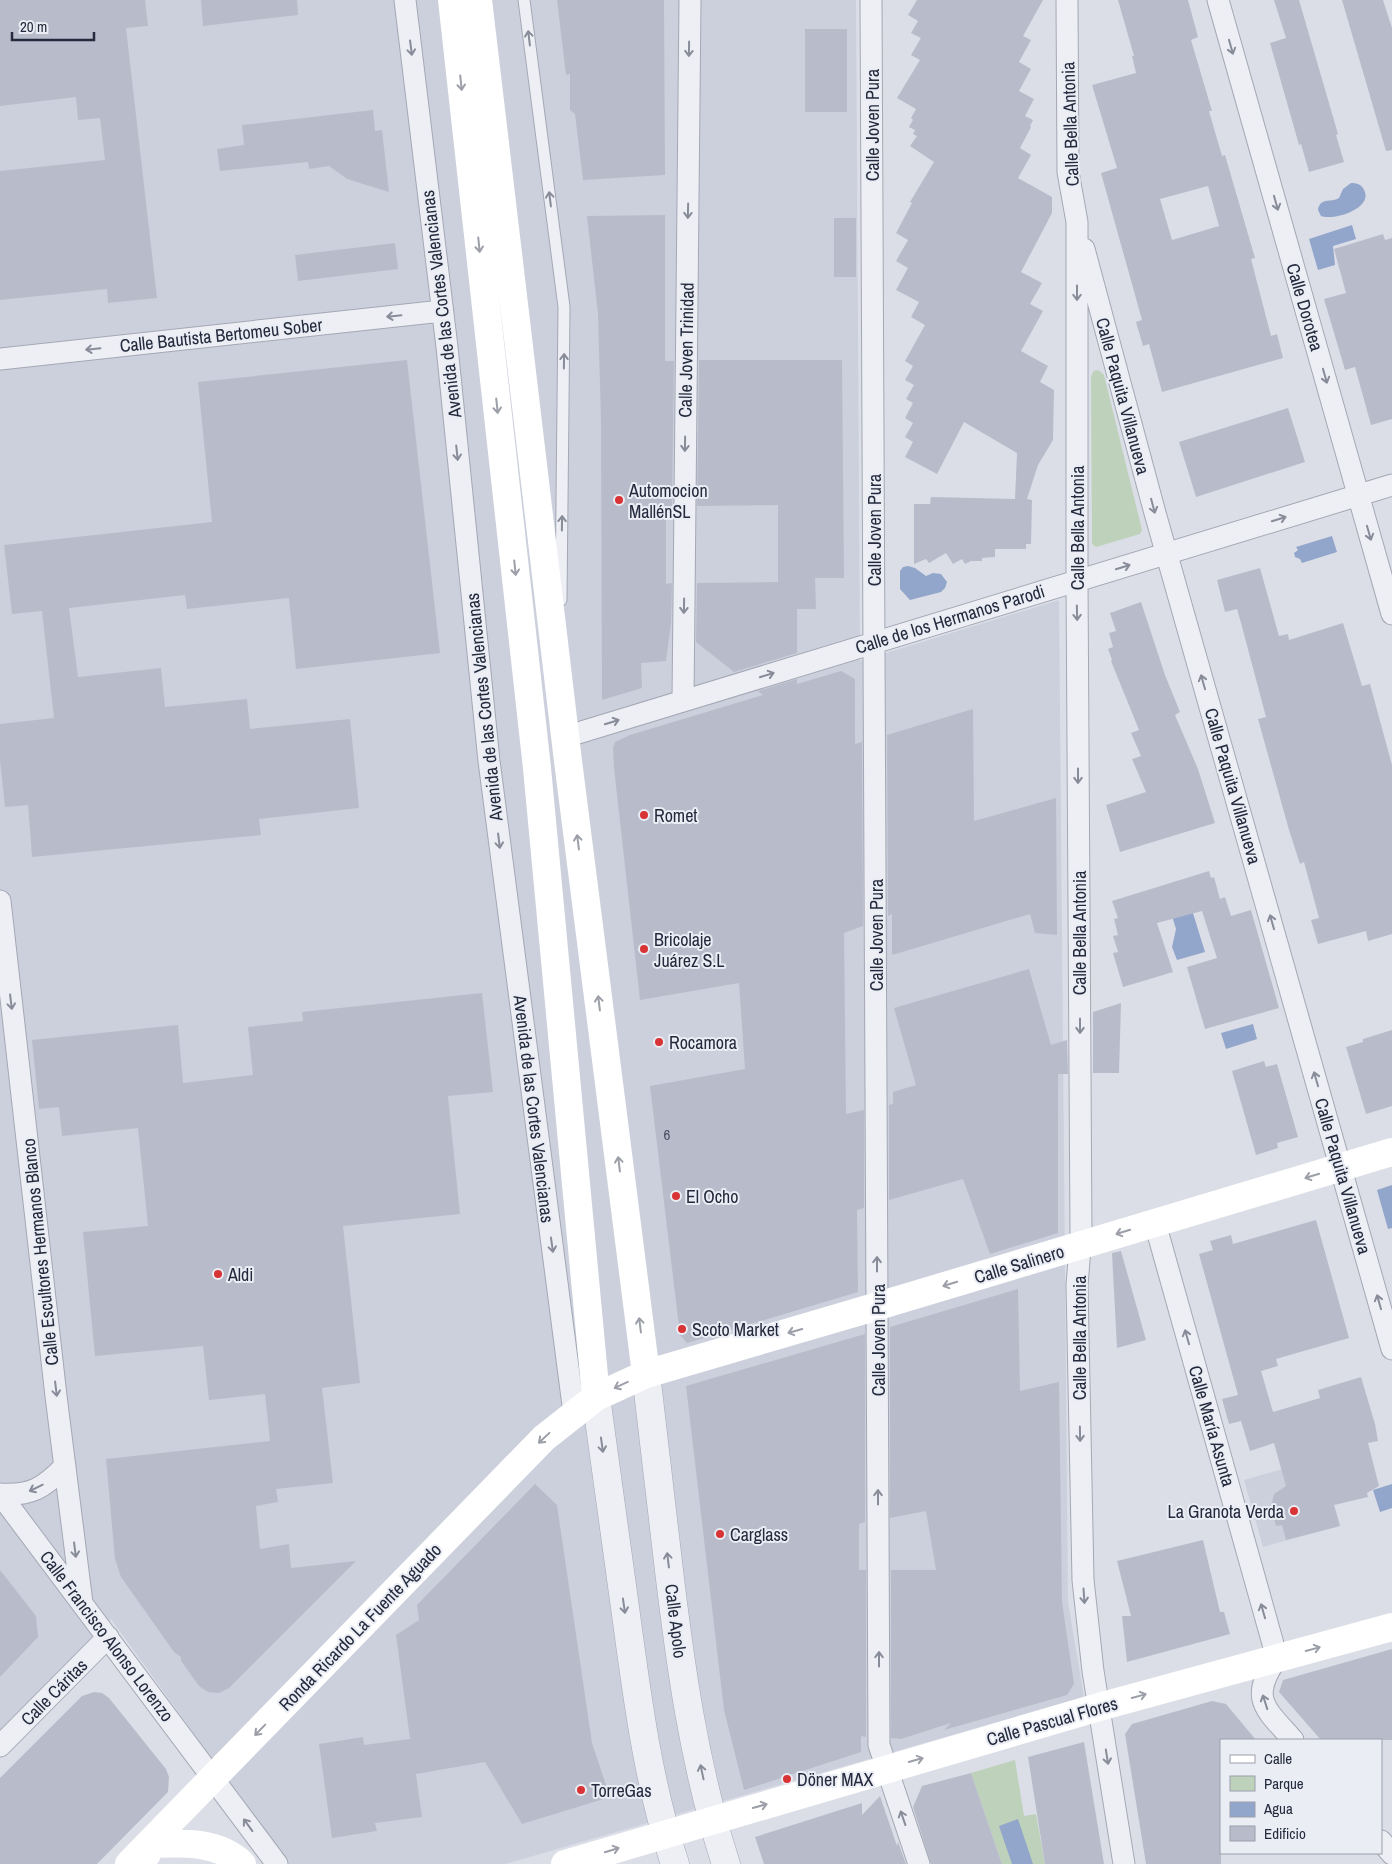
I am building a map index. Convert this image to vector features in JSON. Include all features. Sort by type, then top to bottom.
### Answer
[{"type":"main road","name":"Avenida de las Cortes Valencianas","points":[[452,0],[537,768],[596,1397]]},
{"type":"main road","points":[[478,0],[565,737],[646,1374]]},
{"type":"main road","name":"Calle Salinero","points":[[596,1397],[646,1374],[1392,1152]]},
{"type":"main road","name":"Ronda Ricardo La Fuente Aguado","points":[[129,1864],[146,1854],[213,1778],[544,1438],[596,1397]]},
{"type":"main road","name":"Calle Pascual Flores","points":[[566,1864],[1099,1707],[1392,1628]]},
{"type":"main road","points":[[146,1854],[194,1844],[215,1847],[233,1856],[242,1864]]},
{"type":"street","name":"Avenida de las Cortes Valencianas","points":[[405,0],[442,311],[488,761],[574,1413]]},
{"type":"street","name":"Calle Joven Trinidad","points":[[683,701],[690,0]]},
{"type":"street","name":"Calle Joven Pura","points":[[871,0],[879,1745],[919,1864]]},
{"type":"street","name":"Calle Bella Antonia","points":[[1067,0],[1068,172],[1077,222],[1081,1245],[1077,1285],[1083,1580],[1086,1618],[1124,1864]]},
{"type":"street","name":"Calle Dorotea","points":[[1218,0],[1392,614]]},
{"type":"street","name":"Calle Paquita Villanueva","points":[[1077,222],[1166,554],[1392,1349]]},
{"type":"street","name":"Calle Bautista Bertomeu Sober","points":[[0,359],[442,311]]},
{"type":"street","name":"Calle de los Hermanos Parodi","points":[[565,737],[1392,485]]},
{"type":"street","name":"Calle Escultores Hermanos Blanco","points":[[0,901],[82,1603]]},
{"type":"street","name":"Calle María Asunta","points":[[1155,1222],[1277,1658]]},
{"type":"street","name":"Calle Apolo","points":[[646,1374],[678,1649],[694,1736],[713,1820],[726,1864]]},
{"type":"street","points":[[596,1397],[638,1703],[665,1834],[675,1864]]},
{"type":"street","points":[[0,1494],[22,1494],[34,1490],[46,1484],[65,1466]]},
{"type":"street","name":"Calle Francisco Alonso Lorenzo","points":[[0,1494],[277,1864]]},
{"type":"street","name":"Calle Cáritas","points":[[0,1746],[108,1637]]},
{"type":"street","points":[[1277,1658],[1266,1673],[1262,1690],[1264,1706],[1293,1739]]},
{"type":"street","points":[[1382,1842],[1392,1854]]},
{"type":"lane","points":[[524,0],[564,308],[560,694]]},
{"type":"shaded area","points":[[0,0],[856,0],[860,661],[1059,600],[1068,1602],[1084,1697],[505,1864],[288,1864],[111,1619],[0,1732]]},
{"type":"shaded area","name":"La Granota Verda","points":[[1321,1458],[1340,1526],[1263,1547],[1244,1480]]},
{"type":"green space","points":[[1096,370],[1104,375],[1142,530],[1140,534],[1096,547],[1092,544],[1091,377]]},
{"type":"green space","points":[[1015,1760],[1024,1816],[1036,1814],[1045,1864],[1002,1864],[971,1773]]},
{"type":"water","points":[[1351,183],[1362,186],[1366,196],[1363,202],[1351,212],[1343,215],[1335,217],[1321,216],[1318,210],[1321,203],[1339,198],[1343,189]]},
{"type":"water","points":[[1352,225],[1356,239],[1333,246],[1335,265],[1318,270],[1309,239]]},
{"type":"water","points":[[1332,536],[1337,552],[1302,563],[1300,559],[1295,557],[1294,553],[1298,550],[1296,547]]},
{"type":"water","points":[[903,567],[915,568],[926,576],[933,573],[941,574],[947,582],[945,588],[941,592],[910,600],[900,589],[900,571]]},
{"type":"water","points":[[1192,910],[1205,952],[1177,960],[1172,947],[1176,929],[1172,916]]},
{"type":"water","points":[[1253,1024],[1257,1039],[1226,1049],[1221,1033]]},
{"type":"water","points":[[1392,1185],[1392,1228],[1388,1229],[1377,1190]]},
{"type":"water","points":[[1392,1484],[1392,1508],[1380,1512],[1373,1490]]},
{"type":"water","points":[[1018,1819],[1033,1864],[1012,1864],[999,1826]]},
{"type":"building","points":[[0,0],[145,0],[148,26],[126,28],[157,298],[108,303],[107,289],[0,300],[0,171],[105,160],[100,118],[78,120],[76,97],[0,106]]},
{"type":"building","points":[[201,0],[297,0],[298,15],[203,26]]},
{"type":"building","points":[[557,0],[664,0],[665,175],[583,180],[575,114],[570,110],[570,74],[566,75]]},
{"type":"building","points":[[917,0],[1043,0],[1023,36],[1031,40],[1019,62],[1031,69],[1019,91],[1034,99],[1025,116],[1033,120],[1031,127],[1020,148],[1031,155],[1018,178],[1052,197],[1052,213],[1021,272],[1042,283],[1030,304],[1043,311],[1021,351],[1048,366],[1040,382],[1054,390],[1053,440],[1038,465],[1027,499],[1032,500],[1031,544],[1026,544],[1026,549],[995,549],[995,557],[982,558],[982,561],[971,561],[965,564],[962,559],[953,564],[946,553],[929,563],[926,559],[914,564],[914,504],[930,504],[931,497],[1015,499],[1017,453],[964,422],[937,474],[905,457],[913,442],[905,437],[913,423],[905,418],[913,403],[906,399],[914,385],[905,380],[913,366],[905,361],[925,325],[911,317],[919,302],[896,290],[908,268],[896,261],[908,240],[896,233],[912,203],[910,202],[934,162],[910,146],[917,136],[913,134],[915,130],[909,127],[916,109],[897,98],[920,60],[911,55],[921,38],[911,33],[918,21],[908,15]]},
{"type":"building","points":[[1118,0],[1188,0],[1198,37],[1191,40],[1212,111],[1209,111],[1222,156],[1225,155],[1255,258],[1251,259],[1271,336],[1277,334],[1283,358],[1162,392],[1149,344],[1143,346],[1136,322],[1142,320],[1101,173],[1117,168],[1092,85],[1136,73],[1132,56],[1134,56]],"holes":[[[1208,186],[1219,226],[1172,240],[1160,199]]]},
{"type":"building","points":[[1274,0],[1299,0],[1338,134],[1336,135],[1344,162],[1309,172],[1301,144],[1299,145],[1270,43],[1286,38]]},
{"type":"building","points":[[1342,0],[1383,0],[1392,28],[1392,150],[1386,151]]},
{"type":"building","points":[[805,29],[847,29],[847,112],[805,112]]},
{"type":"building","points":[[373,110],[375,131],[382,130],[389,192],[347,179],[329,166],[309,169],[308,162],[220,171],[217,149],[244,145],[242,125]]},
{"type":"building","points":[[665,215],[665,361],[674,361],[672,506],[666,506],[666,584],[672,583],[671,623],[666,661],[641,663],[642,688],[602,700],[601,420],[598,314],[587,216]]},
{"type":"building","points":[[834,218],[856,218],[856,277],[834,277]]},
{"type":"building","points":[[1383,234],[1385,240],[1392,238],[1392,419],[1371,425],[1355,367],[1345,370],[1324,299],[1346,293],[1334,249]]},
{"type":"building","points":[[395,243],[398,269],[298,281],[295,255]]},
{"type":"building","points":[[407,360],[440,653],[296,669],[289,598],[187,609],[185,595],[69,608],[78,677],[161,668],[165,707],[247,699],[250,729],[350,719],[359,808],[259,819],[261,835],[32,857],[28,805],[5,807],[0,760],[0,724],[54,718],[42,611],[12,614],[4,545],[212,522],[198,382]]},
{"type":"building","points":[[699,360],[842,360],[844,578],[815,578],[816,609],[797,609],[797,653],[734,672],[696,642],[697,583],[778,582],[778,505],[697,506]]},
{"type":"building","points":[[1288,408],[1305,462],[1196,497],[1179,442]]},
{"type":"building","points":[[1260,568],[1279,636],[1288,634],[1289,640],[1343,623],[1362,686],[1370,684],[1392,765],[1392,934],[1368,941],[1366,931],[1318,944],[1311,920],[1319,918],[1304,862],[1300,864],[1289,830],[1258,719],[1266,717],[1241,623],[1237,609],[1225,612],[1217,580]]},
{"type":"building","points":[[1141,602],[1165,675],[1180,712],[1175,715],[1198,769],[1215,823],[1120,852],[1106,805],[1146,792],[1132,759],[1141,756],[1131,733],[1139,730],[1108,649],[1113,647],[1109,633],[1116,631],[1110,613]]},
{"type":"building","points":[[841,671],[855,679],[855,744],[862,742],[863,926],[844,933],[846,1114],[864,1110],[864,1208],[857,1210],[858,1292],[687,1343],[680,1335],[650,1086],[745,1069],[739,983],[640,1000],[613,748],[615,742],[630,735],[763,695],[758,691],[797,679],[797,684]]},
{"type":"building","points":[[973,709],[974,821],[1056,798],[1057,935],[1035,933],[1030,914],[892,955],[892,914],[888,916],[887,735]]},
{"type":"building","points":[[1209,871],[1211,878],[1214,877],[1220,899],[1225,897],[1231,916],[1251,910],[1279,1008],[1205,1029],[1187,967],[1217,958],[1202,911],[1157,923],[1173,972],[1123,987],[1113,953],[1118,952],[1113,936],[1118,935],[1114,919],[1118,918],[1112,901]]},
{"type":"building","points":[[1029,969],[1051,1045],[1067,1040],[1068,1074],[1058,1074],[1058,1233],[990,1254],[963,1179],[889,1200],[889,1105],[893,1104],[893,1092],[916,1085],[894,1008]]},
{"type":"building","points":[[482,993],[493,1092],[448,1096],[460,1214],[343,1226],[360,1383],[322,1388],[333,1483],[276,1489],[278,1502],[256,1506],[260,1549],[289,1544],[291,1568],[356,1561],[229,1688],[219,1693],[208,1692],[199,1686],[181,1661],[181,1657],[174,1652],[121,1577],[115,1559],[106,1459],[270,1441],[265,1394],[209,1400],[203,1346],[95,1356],[83,1232],[148,1226],[138,1128],[62,1136],[59,1107],[39,1109],[32,1040],[178,1025],[183,1083],[253,1075],[248,1027],[303,1021],[302,1012]]},
{"type":"building","points":[[1121,1003],[1119,1073],[1093,1073],[1093,1012]]},
{"type":"building","points":[[1392,1030],[1392,1106],[1366,1114],[1346,1047],[1363,1042],[1363,1039]]},
{"type":"building","points":[[1264,1061],[1266,1067],[1277,1064],[1298,1137],[1277,1143],[1278,1148],[1256,1155],[1232,1071]]},
{"type":"building","points":[[1316,1220],[1349,1338],[1276,1359],[1278,1366],[1261,1371],[1273,1412],[1320,1398],[1318,1390],[1361,1377],[1378,1441],[1368,1443],[1379,1486],[1367,1493],[1368,1497],[1334,1505],[1340,1526],[1286,1540],[1282,1525],[1276,1526],[1271,1507],[1274,1494],[1286,1486],[1274,1443],[1250,1451],[1241,1421],[1229,1424],[1222,1399],[1238,1395],[1199,1254],[1213,1250],[1210,1241],[1231,1235],[1233,1244]]},
{"type":"building","points":[[1121,1251],[1146,1340],[1117,1348],[1112,1253]]},
{"type":"building","points":[[1018,1289],[1020,1391],[1059,1382],[1062,1602],[1074,1684],[1067,1695],[944,1730],[951,1723],[901,1739],[891,1738],[891,1570],[936,1570],[926,1511],[890,1518],[890,1327]]},
{"type":"building","points":[[865,1334],[865,1522],[859,1524],[859,1570],[866,1570],[866,1737],[861,1736],[861,1752],[744,1790],[724,1710],[686,1386]]},
{"type":"building","points":[[535,1484],[557,1505],[592,1743],[610,1797],[522,1824],[485,1762],[416,1774],[422,1817],[375,1823],[377,1831],[332,1838],[319,1744],[363,1737],[364,1745],[410,1739],[396,1635],[419,1620],[417,1605]]},
{"type":"building","points":[[1203,1540],[1220,1612],[1224,1612],[1230,1634],[1127,1662],[1122,1616],[1131,1616],[1117,1561]]},
{"type":"building","points":[[0,1570],[36,1616],[38,1637],[0,1677]]},
{"type":"building","points":[[1392,1649],[1392,1740],[1320,1739],[1279,1692],[1283,1680]]},
{"type":"building","points":[[94,1692],[102,1693],[109,1698],[166,1769],[169,1777],[168,1792],[97,1864],[0,1864],[0,1778],[82,1696]]},
{"type":"building","points":[[1212,1701],[1226,1704],[1255,1739],[1220,1739],[1221,1864],[1146,1864],[1125,1734],[1132,1724]]},
{"type":"building","points":[[1084,1742],[1104,1864],[1045,1864],[1028,1757]]},
{"type":"building","points":[[971,1773],[1002,1864],[931,1864],[913,1807],[922,1786]]},
{"type":"building","points":[[880,1796],[897,1846],[898,1842],[906,1864],[764,1864],[755,1837],[862,1803],[862,1815]]},
{"type":"place","name":"Automocion MallénSL","points":[[619,500]]},
{"type":"place","name":"Romet","points":[[644,815]]},
{"type":"place","name":"Bricolaje Juárez S.L","points":[[644,949]]},
{"type":"place","name":"Rocamora","points":[[659,1042]]},
{"type":"place","name":"El Ocho","points":[[676,1196]]},
{"type":"place","name":"Aldi","points":[[218,1274]]},
{"type":"place","name":"Scoto Market","points":[[682,1329]]},
{"type":"place","name":"La Granota Verda","points":[[1294,1511]]},
{"type":"place","name":"Carglass","points":[[720,1534]]},
{"type":"place","name":"Döner MAX","points":[[787,1779]]},
{"type":"place","name":"TorreGas","points":[[581,1790]]}]
